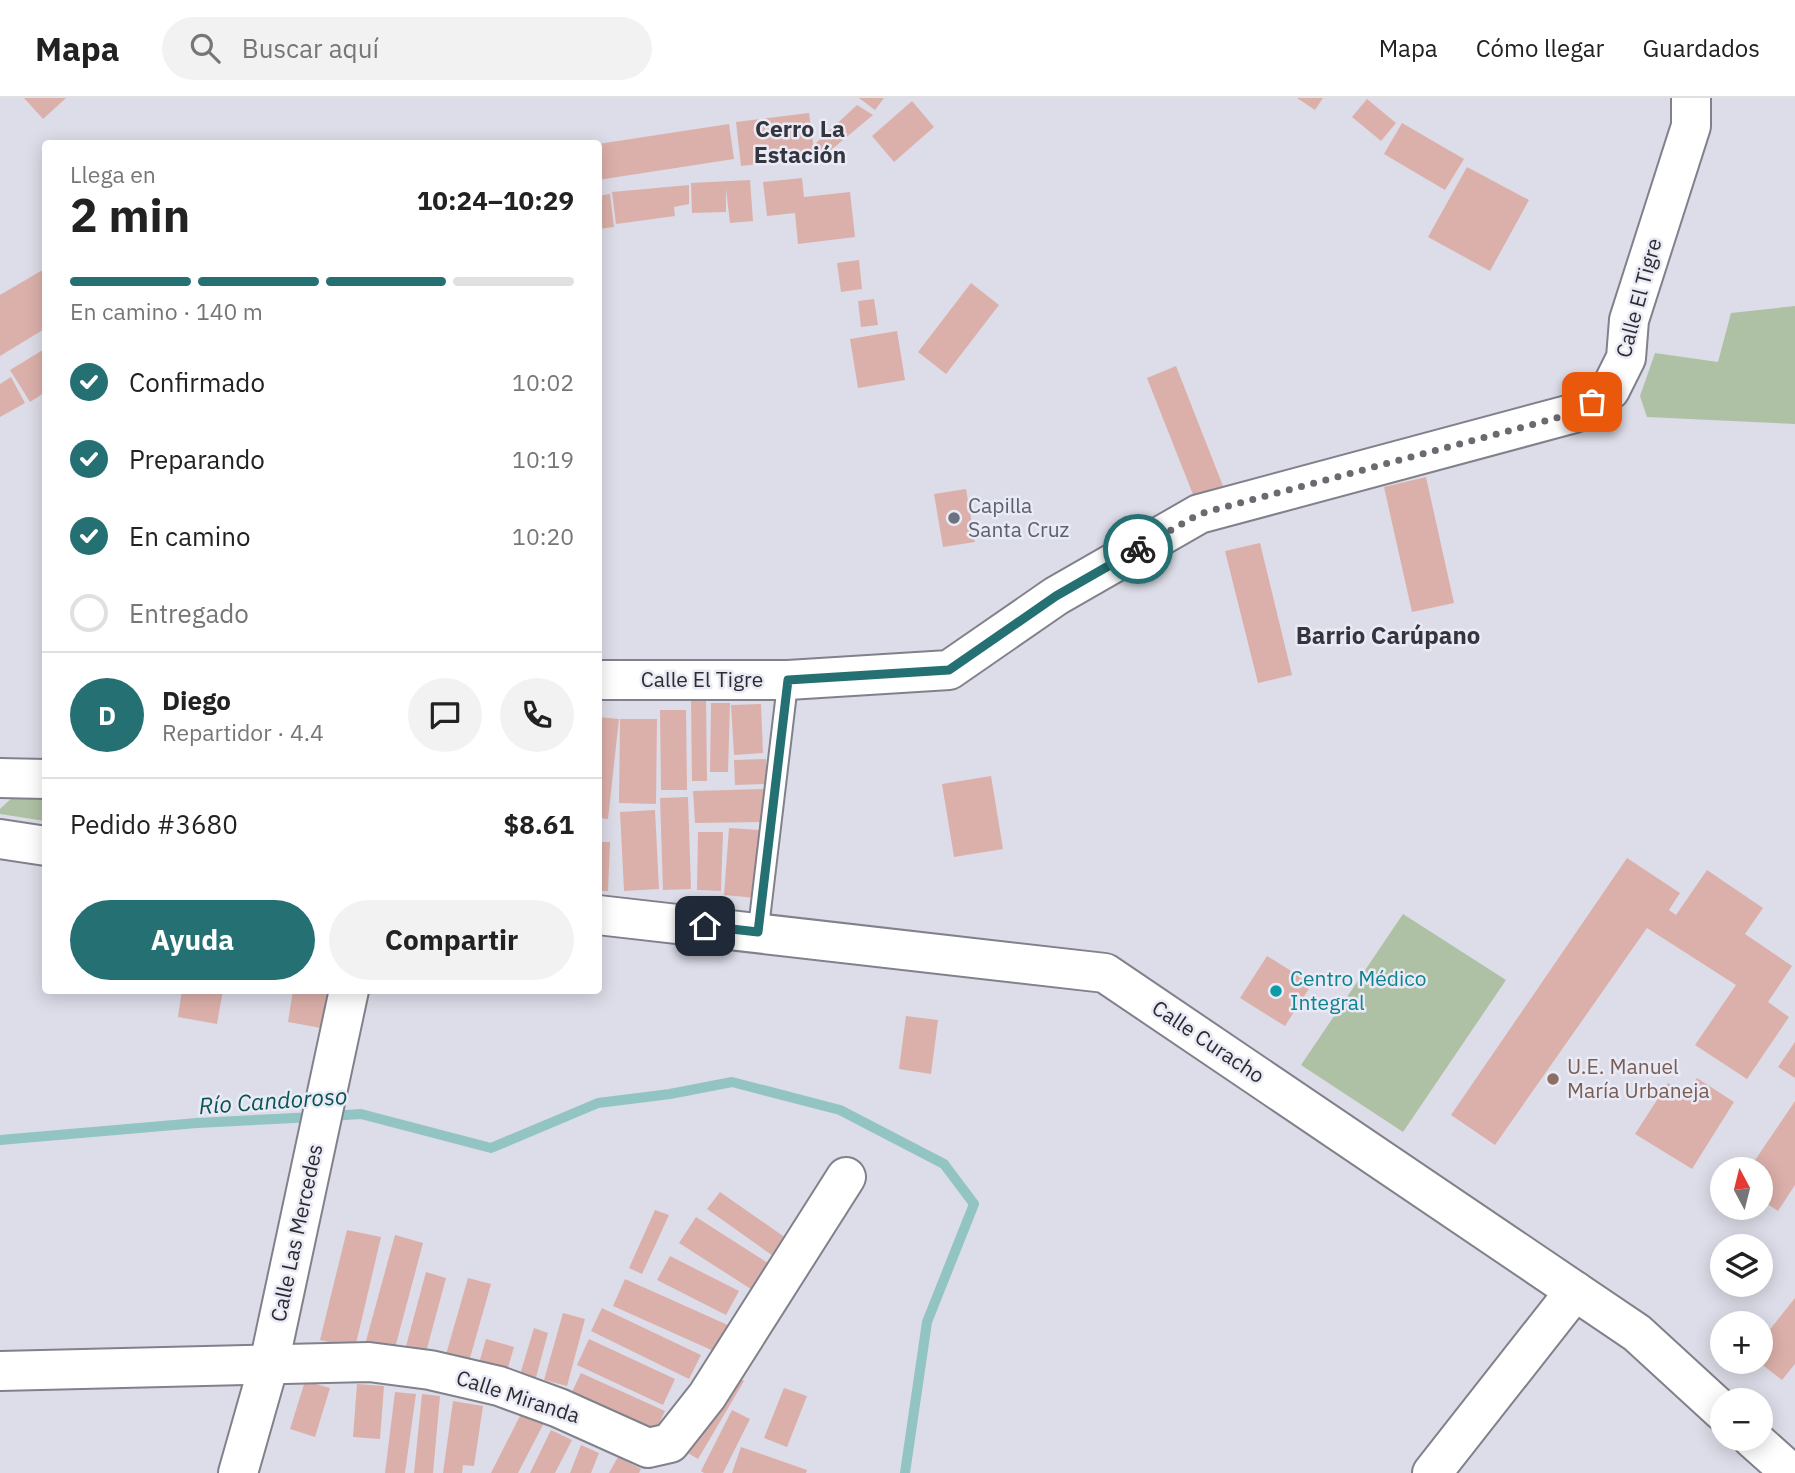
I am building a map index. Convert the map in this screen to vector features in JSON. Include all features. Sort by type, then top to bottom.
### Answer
[{"type":"street","name":"Calle El Tigre","points":[[602,680],[788,680],[949,670],[1056,596],[1199,514],[1575,413],[1610,390],[1626,358],[1629,320],[1691,126],[1691,98]]},
{"type":"street","points":[[0,778],[42,779]]},
{"type":"street","points":[[0,839],[42,845]]},
{"type":"street","name":"Calle Curacho","points":[[602,915],[1105,973],[1637,1333],[1710,1400]]},
{"type":"street","name":"Calle Las Mercedes","points":[[238,1473],[269,1364],[348,994]]},
{"type":"street","name":"Calle Miranda","points":[[0,1371],[369,1362],[430,1370],[499,1387],[559,1408],[648,1448],[670,1443],[707,1396],[846,1177]]},
{"type":"street","points":[[1432,1473],[1575,1291]]},
{"type":"lane","points":[[758,932],[788,680]]},
{"type":"green space","points":[[1795,306],[1795,424],[1647,417],[1640,396],[1655,353],[1718,362],[1731,313]]},
{"type":"green space","points":[[15,795],[42,796],[42,821],[0,814],[0,809]]},
{"type":"green space","points":[[1403,914],[1506,980],[1403,1132],[1301,1065]]},
{"type":"building","points":[[24,98],[66,98],[43,119]]},
{"type":"building","points":[[859,98],[884,98],[875,110]]},
{"type":"building","points":[[1297,98],[1323,98],[1315,110]]},
{"type":"building","points":[[1367,99],[1396,123],[1381,141],[1352,117]]},
{"type":"building","points":[[912,101],[934,127],[894,162],[872,136]]},
{"type":"building","points":[[857,105],[873,115],[819,160],[816,143]]},
{"type":"building","points":[[809,113],[815,157],[741,166],[736,122]]},
{"type":"building","points":[[1402,123],[1464,159],[1445,190],[1384,154]]},
{"type":"building","points":[[729,124],[734,159],[602,179],[602,143]]},
{"type":"building","points":[[1467,167],[1529,200],[1490,271],[1428,237]]},
{"type":"building","points":[[802,178],[804,197],[850,192],[855,237],[798,244],[795,213],[767,216],[763,182]]},
{"type":"building","points":[[750,180],[753,221],[730,223],[726,189],[726,212],[692,213],[691,183]]},
{"type":"building","points":[[689,185],[689,204],[674,207],[675,216],[616,224],[612,192]]},
{"type":"building","points":[[610,194],[614,227],[602,228],[602,195]]},
{"type":"building","points":[[859,260],[862,289],[841,292],[837,263]]},
{"type":"building","points":[[42,270],[42,330],[0,356],[0,295]]},
{"type":"building","points":[[971,283],[999,305],[946,374],[918,352]]},
{"type":"building","points":[[874,299],[878,325],[861,327],[858,301]]},
{"type":"building","points":[[897,331],[905,380],[858,388],[850,339]]},
{"type":"building","points":[[42,350],[42,394],[30,402],[10,370]]},
{"type":"building","points":[[1176,366],[1223,486],[1194,497],[1147,378]]},
{"type":"building","points":[[11,377],[25,403],[0,417],[0,384]]},
{"type":"building","points":[[1426,477],[1454,603],[1412,612],[1384,487]]},
{"type":"building","name":"Capilla Santa Cruz","points":[[966,489],[975,542],[943,547],[934,494]]},
{"type":"building","points":[[1260,543],[1292,675],[1258,683],[1225,551]]},
{"type":"building","points":[[706,699],[707,781],[692,781],[691,700]]},
{"type":"building","points":[[711,703],[730,703],[728,772],[710,772]]},
{"type":"building","points":[[761,704],[763,753],[734,755],[731,705]]},
{"type":"building","points":[[660,710],[686,710],[687,790],[661,790]]},
{"type":"building","points":[[602,717],[619,719],[608,819],[602,818]]},
{"type":"building","points":[[620,719],[657,719],[656,804],[619,803]]},
{"type":"building","points":[[766,759],[767,784],[735,785],[734,760]]},
{"type":"building","points":[[991,776],[1003,849],[954,857],[942,784]]},
{"type":"building","points":[[768,789],[768,822],[695,823],[693,791]]},
{"type":"building","points":[[688,797],[691,889],[663,890],[660,798]]},
{"type":"building","points":[[655,810],[659,889],[624,891],[620,812]]},
{"type":"building","points":[[729,828],[760,830],[756,898],[724,895]]},
{"type":"building","points":[[698,832],[723,832],[721,891],[697,890]]},
{"type":"building","points":[[602,842],[610,842],[608,891],[602,891]]},
{"type":"building","points":[[1627,858],[1680,893],[1669,910],[1676,915],[1707,870],[1763,908],[1745,934],[1792,966],[1768,1002],[1789,1017],[1747,1079],[1695,1045],[1736,985],[1647,928],[1495,1145],[1451,1115]]},
{"type":"building","name":"Centro Médico Integral","points":[[1267,956],[1312,984],[1285,1026],[1240,998]]},
{"type":"building","points":[[181,994],[222,994],[217,1024],[178,1017]]},
{"type":"building","points":[[292,994],[326,994],[321,1028],[288,1022]]},
{"type":"building","points":[[906,1016],[938,1020],[931,1074],[899,1069]]},
{"type":"building","points":[[1795,1042],[1795,1078],[1778,1067]]},
{"type":"building","points":[[1697,1078],[1734,1102],[1692,1169],[1635,1134],[1668,1083],[1686,1094]]},
{"type":"building","points":[[1795,1101],[1795,1185],[1778,1211],[1773,1208],[1773,1157],[1757,1157]]},
{"type":"building","points":[[720,1192],[786,1238],[773,1256],[707,1209]]},
{"type":"building","points":[[655,1210],[669,1215],[642,1274],[629,1268]]},
{"type":"building","points":[[696,1217],[771,1265],[754,1291],[679,1243]]},
{"type":"building","points":[[347,1230],[381,1237],[355,1348],[320,1340]]},
{"type":"building","points":[[395,1235],[423,1243],[395,1348],[366,1341]]},
{"type":"building","points":[[670,1256],[739,1291],[726,1315],[657,1280]]},
{"type":"building","points":[[426,1272],[446,1278],[425,1356],[405,1350]]},
{"type":"building","points":[[468,1278],[491,1284],[468,1365],[445,1358]]},
{"type":"building","points":[[625,1279],[730,1326],[718,1353],[613,1306]]},
{"type":"building","points":[[1795,1298],[1795,1364],[1782,1380],[1773,1373],[1773,1326]]},
{"type":"building","points":[[602,1308],[701,1355],[689,1379],[591,1331]]},
{"type":"building","points":[[563,1313],[585,1319],[567,1386],[544,1380]]},
{"type":"building","points":[[534,1328],[548,1333],[535,1381],[519,1378]]},
{"type":"building","points":[[486,1339],[514,1347],[507,1371],[479,1363]]},
{"type":"building","points":[[589,1339],[675,1379],[663,1405],[577,1365]]},
{"type":"building","points":[[581,1373],[665,1411],[654,1434],[570,1396]]},
{"type":"building","points":[[732,1374],[744,1381],[698,1459],[686,1452]]},
{"type":"building","points":[[305,1381],[330,1388],[315,1437],[290,1429]]},
{"type":"building","points":[[357,1384],[384,1386],[380,1439],[353,1437]]},
{"type":"building","points":[[784,1388],[807,1396],[787,1447],[764,1438]]},
{"type":"building","points":[[395,1392],[416,1394],[405,1473],[385,1473]]},
{"type":"building","points":[[422,1394],[440,1396],[433,1473],[414,1473]]},
{"type":"building","points":[[453,1401],[483,1406],[474,1466],[463,1465],[462,1473],[443,1473]]},
{"type":"building","points":[[523,1410],[545,1421],[518,1473],[491,1473]]},
{"type":"building","points":[[732,1410],[750,1419],[723,1473],[704,1473],[701,1471]]},
{"type":"building","points":[[551,1430],[572,1440],[555,1473],[530,1473]]},
{"type":"building","points":[[581,1445],[599,1453],[591,1473],[570,1473]]},
{"type":"building","points":[[741,1447],[807,1470],[806,1473],[732,1473]]},
{"type":"building","points":[[618,1457],[641,1469],[639,1473],[609,1473]]},
{"type":"waterway","name":"Río Candoroso","points":[[330,1116],[361,1114],[491,1148],[598,1103],[670,1094],[732,1082],[840,1110],[944,1164],[974,1204],[927,1322],[905,1473]]},
{"type":"waterway","name":"Río Candoroso","points":[[0,1140],[197,1123],[315,1117]]},
{"type":"way so far","points":[[1138,549],[1199,514],[1575,413],[1592,402]]},
{"type":"place","name":"Capilla Santa Cruz","points":[[954,518]]},
{"type":"place","name":"Centro Médico Integral","points":[[1276,991]]},
{"type":"place","name":"U.E. Manuel María Urbaneja","points":[[1553,1079]]},
{"type":"district","name":"Cerro La Estación","points":[[800,142]]},
{"type":"district","name":"Barrio Carúpano","points":[[1388,636]]},
{"type":"route","points":[[705,926],[758,932],[788,680],[949,670],[1056,596],[1138,549]]}]
